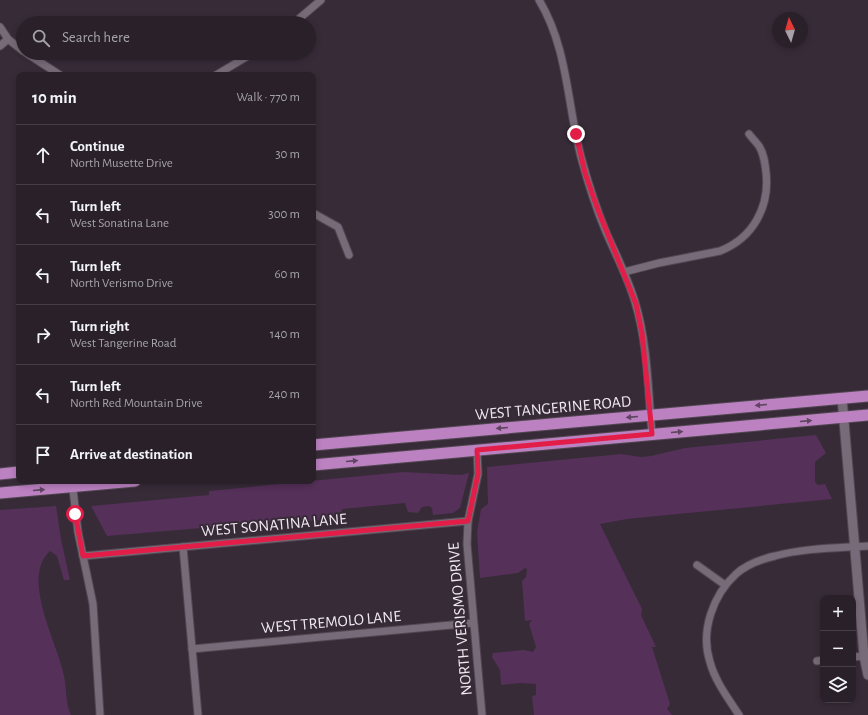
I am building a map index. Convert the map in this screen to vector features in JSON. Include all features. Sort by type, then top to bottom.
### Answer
[{"type":"main road","name":"WEST TANGERINE ROAD","points":[[316,446],[868,396]]},
{"type":"main road","points":[[316,465],[868,415]]},
{"type":"main road","points":[[0,474],[16,472]]},
{"type":"main road","points":[[0,493],[72,484]]},
{"type":"street","points":[[303,16],[322,0]]},
{"type":"street","points":[[539,0],[560,50],[566,74],[578,147],[585,173],[598,210],[632,292],[640,322],[652,434]]},
{"type":"street","points":[[0,27],[8,39],[16,45]]},
{"type":"street","points":[[0,46],[8,39]]},
{"type":"street","points":[[37,60],[55,72]]},
{"type":"street","points":[[221,72],[241,60]]},
{"type":"street","points":[[624,272],[659,263],[720,251],[728,248],[748,234],[756,223],[763,209],[767,181],[764,156],[759,146],[749,134]]},
{"type":"street","points":[[316,215],[338,227],[349,255]]},
{"type":"street","points":[[842,398],[864,656],[868,675]]},
{"type":"street","name":"NORTH VERISMO DRIVE","points":[[477,450],[478,474],[468,521],[467,548],[482,715]]},
{"type":"street","points":[[72,484],[76,522],[94,604],[100,715]]},
{"type":"street","name":"WEST SONATINA LANE","points":[[83,556],[468,521]]},
{"type":"street","points":[[739,715],[716,679],[709,661],[707,646],[709,617],[725,585],[737,573],[753,564],[775,556],[868,546]]},
{"type":"street","points":[[183,547],[198,715]]},
{"type":"street","points":[[697,564],[725,585]]},
{"type":"street","name":"WEST TREMOLO LANE","points":[[192,649],[473,623]]},
{"type":"street","points":[[856,657],[864,656]]},
{"type":"shaded area","points":[[816,435],[826,453],[815,462],[815,482],[818,485],[825,484],[832,499],[627,519],[600,524],[642,609],[641,615],[656,647],[652,647],[670,704],[667,709],[672,715],[534,715],[532,696],[536,695],[536,684],[521,683],[501,685],[500,670],[492,657],[493,653],[524,650],[533,652],[536,647],[529,624],[532,620],[525,621],[522,581],[526,577],[527,569],[525,568],[518,573],[480,578],[477,532],[481,509],[488,504],[487,467],[621,454],[641,457],[685,448]]},
{"type":"shaded area","points":[[403,472],[461,475],[469,473],[460,508],[453,513],[433,515],[432,508],[429,506],[422,507],[418,513],[408,512],[405,503],[342,509],[341,515],[313,521],[298,520],[107,536],[91,506],[209,495],[209,491],[280,484],[316,484],[316,481]]},
{"type":"shaded area","points":[[56,506],[61,539],[70,580],[64,580],[57,556],[50,551],[42,563],[39,577],[40,594],[49,630],[64,676],[68,706],[71,715],[0,715],[0,510]]},
{"type":"route","points":[[75,514],[83,556],[468,521],[478,474],[477,450],[652,434],[642,333],[636,304],[630,285],[598,210],[585,173],[576,134]]}]
